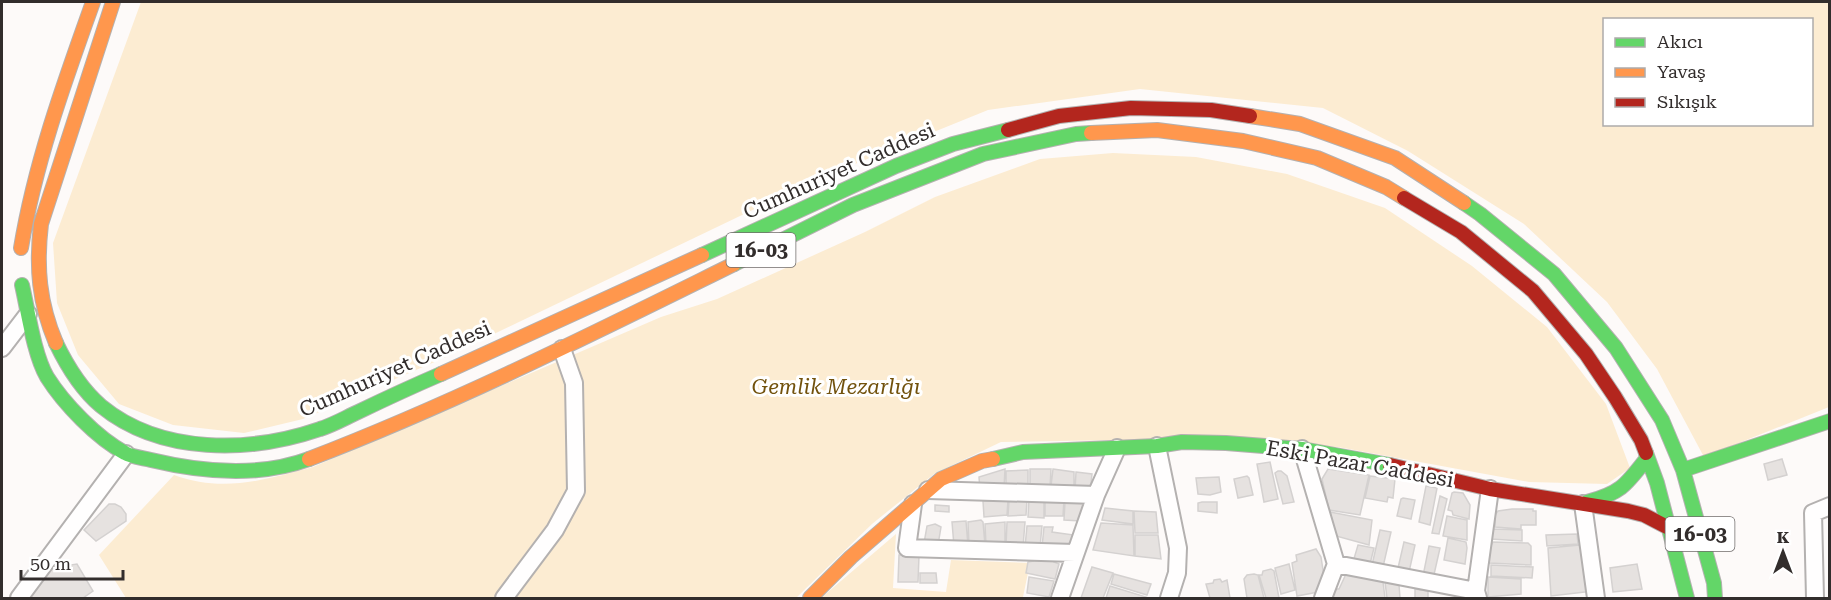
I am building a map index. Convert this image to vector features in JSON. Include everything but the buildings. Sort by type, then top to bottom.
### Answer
[{"type":"main road","points":[[50,130],[65,55],[79,2]]},
{"type":"main road","name":"Cumhuriyet Caddesi","points":[[93,2],[26,209],[21,249],[23,293],[33,336],[46,375],[66,404],[91,428],[126,454],[186,468],[242,470],[292,465],[379,432],[562,349],[853,205],[983,154],[1076,134],[1157,130],[1244,141],[1317,158],[1386,187],[1461,232],[1533,291],[1579,345],[1616,397],[1641,440],[1670,528],[1687,598]]},
{"type":"main road","name":"Cumhuriyet Caddesi","points":[[113,2],[41,224],[38,254],[40,293],[53,338],[65,363],[87,392],[112,415],[144,430],[190,444],[221,446],[254,445],[320,429],[915,159],[953,144],[1059,116],[1131,108],[1211,110],[1300,124],[1395,158],[1480,214],[1554,274],[1616,348],[1662,420],[1683,470],[1714,583],[1715,598]]},
{"type":"main road","points":[[69,135],[125,11]]},
{"type":"main road","points":[[1683,470],[1830,422]]},
{"type":"main road","name":"Eski Pazar Caddesi","points":[[810,598],[851,557],[941,479],[972,466],[1023,452],[1157,446],[1182,442],[1302,449],[1404,468],[1490,489],[1628,511],[1644,515],[1670,528]]},
{"type":"main road","points":[[1583,504],[1605,497],[1626,485],[1647,458]]},
{"type":"street","points":[[2,348],[28,314]]},
{"type":"street","points":[[504,598],[555,530],[576,491],[574,383],[562,349]]},
{"type":"street","points":[[1157,446],[1178,548],[1177,573],[1169,598]]},
{"type":"street","points":[[1060,598],[1096,495],[1117,448]]},
{"type":"street","points":[[1302,449],[1336,564],[1321,598]]},
{"type":"street","points":[[19,598],[126,454]]},
{"type":"street","points":[[1336,564],[1477,595],[1490,489]]},
{"type":"street","points":[[928,490],[1096,495]]},
{"type":"street","points":[[913,504],[907,548],[1075,553]]},
{"type":"street","points":[[1583,504],[1596,598]]},
{"type":"street","points":[[1815,598],[1813,513],[1830,506]]},
{"type":"green space","points":[[141,2],[1829,2],[1829,407],[1704,457],[1657,369],[1607,302],[1524,224],[1408,151],[1323,108],[1140,89],[988,110],[813,181],[446,357],[303,419],[244,433],[173,425],[119,404],[78,355],[57,303],[53,243]]},
{"type":"green space","name":"Gemlik Mezarlığı","points":[[1113,153],[1196,157],[1287,174],[1385,208],[1472,266],[1547,327],[1606,404],[1630,468],[1607,484],[1529,482],[1338,447],[1123,440],[1001,442],[934,474],[872,524],[796,598],[126,598],[99,555],[174,475],[192,480],[227,484],[260,480],[313,467],[661,317],[717,299],[865,232],[935,197],[1040,159]]},
{"type":"green space","points":[[896,534],[893,588],[946,592],[951,560],[1030,563],[1023,597],[1028,598],[821,598]]},
{"type":"traffic: fast","points":[[702,255],[896,166],[953,144],[1008,130]]},
{"type":"traffic: fast","points":[[734,264],[853,205],[983,154],[1076,134],[1091,133]]},
{"type":"traffic: fast","points":[[1464,203],[1554,274],[1616,348],[1662,420],[1683,470],[1714,583],[1715,598]]},
{"type":"traffic: fast","points":[[22,285],[35,345],[47,377],[62,398],[82,419],[114,447],[134,456],[210,470],[271,468],[309,459]]},
{"type":"traffic: fast","points":[[56,343],[75,377],[101,406],[125,422],[151,434],[207,445],[265,442],[320,429],[441,374]]},
{"type":"traffic: fast","points":[[1683,470],[1830,421]]},
{"type":"traffic: fast","points":[[993,459],[1023,452],[1157,446],[1182,442],[1302,449],[1390,465]]},
{"type":"traffic: fast","points":[[1646,453],[1657,483],[1687,598]]},
{"type":"traffic: fast","points":[[1587,502],[1608,495],[1622,487],[1647,458]]},
{"type":"traffic: slow","points":[[21,248],[42,154],[93,2]]},
{"type":"traffic: slow","points":[[56,343],[46,314],[40,285],[41,224],[113,2]]},
{"type":"traffic: slow","points":[[1250,116],[1300,124],[1395,158],[1464,203]]},
{"type":"traffic: slow","points":[[1091,133],[1157,130],[1243,141],[1317,158],[1386,187],[1404,198]]},
{"type":"traffic: slow","points":[[441,374],[702,255]]},
{"type":"traffic: slow","points":[[309,459],[471,391],[734,264]]},
{"type":"traffic: slow","points":[[810,598],[851,557],[941,479],[982,461],[993,459]]},
{"type":"traffic: jam","points":[[1008,130],[1059,116],[1131,108],[1211,110],[1250,116]]},
{"type":"traffic: jam","points":[[1404,198],[1461,232],[1533,291],[1586,354],[1615,397],[1641,440],[1646,453]]},
{"type":"traffic: jam","points":[[1390,465],[1490,489],[1628,511],[1644,515],[1669,528]]}]
